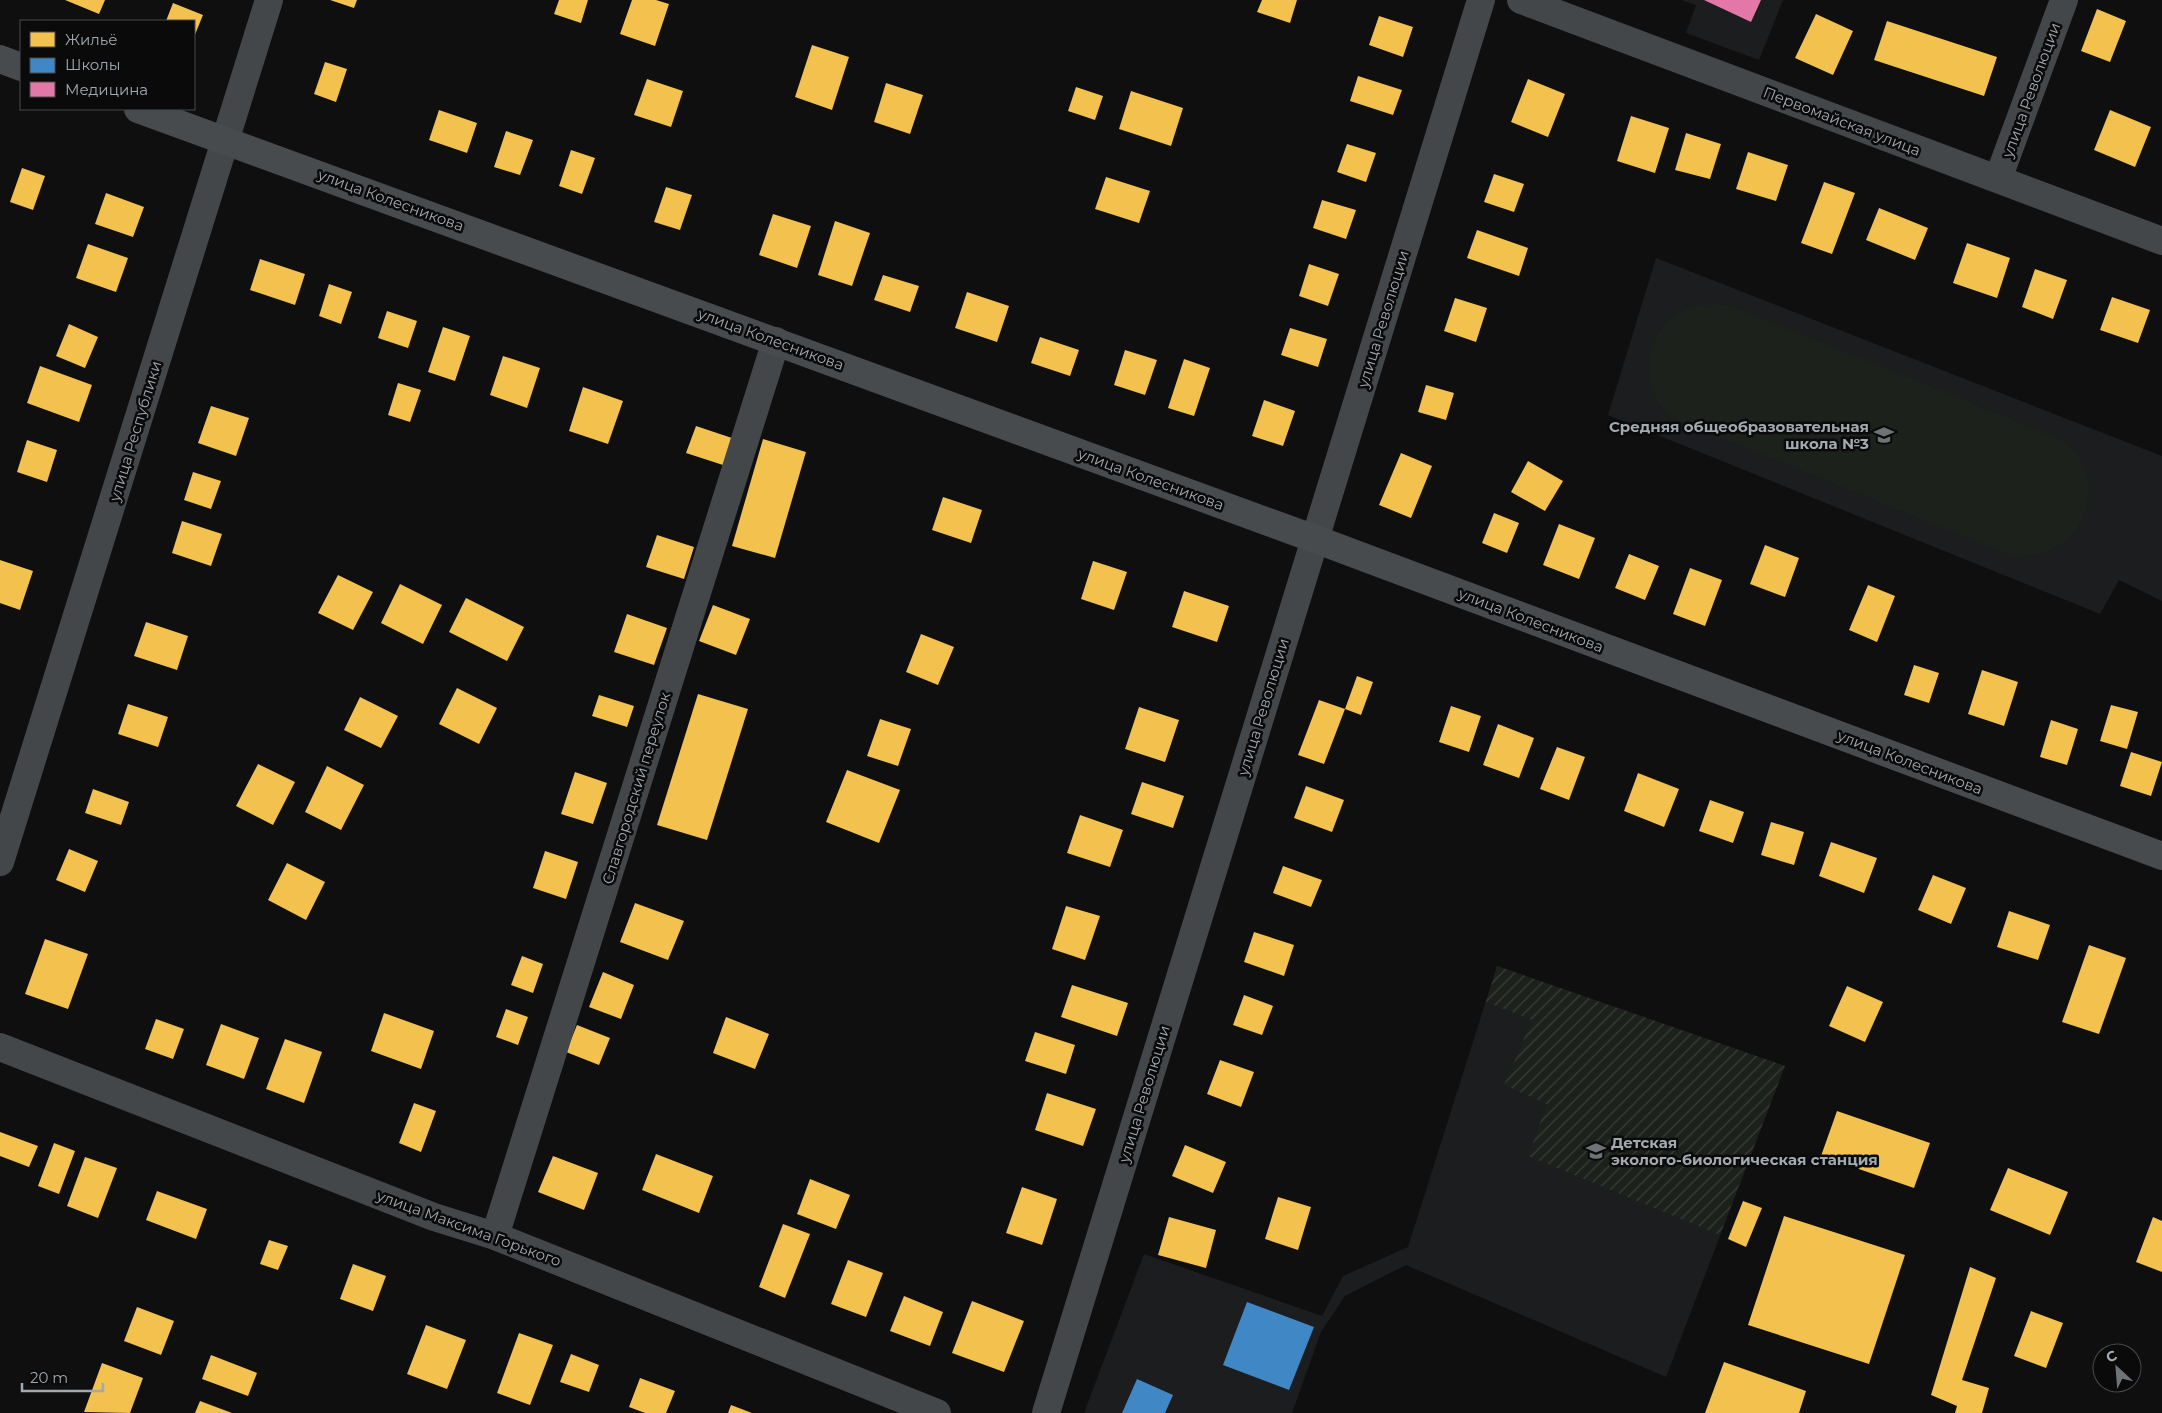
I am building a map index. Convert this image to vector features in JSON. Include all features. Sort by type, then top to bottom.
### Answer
[{"type":"street","name":"улица Республики","points":[[0,862],[269,0]]},
{"type":"street","name":"улица Революции","points":[[1046,1413],[1481,0]]},
{"type":"street","name":"Первомайская улица","points":[[1521,0],[2162,241]]},
{"type":"street","name":"улица Революции","points":[[1998,179],[2064,0]]},
{"type":"street","points":[[0,60],[20,67]]},
{"type":"street","name":"улица Колесникова","points":[[141,110],[1315,539],[2162,856]]},
{"type":"street","name":"Славгородский переулок","points":[[496,1236],[776,341]]},
{"type":"street","name":"улица Максима Горького","points":[[0,1047],[434,1217],[496,1236],[937,1413]]},
{"type":"shaded area","points":[[1681,0],[1783,0],[1759,60],[1686,33],[1696,5]]},
{"type":"shaded area","name":"Средняя общеобразовательная школа №3","points":[[1656,258],[2162,456],[2162,601],[2119,580],[2100,614],[1608,415]]},
{"type":"shaded area","points":[[1712,304],[1729,305],[2058,438],[2073,449],[2082,462],[2087,477],[2088,493],[2086,508],[2080,523],[2071,535],[2059,545],[2044,552],[2010,555],[1682,422],[1666,412],[1657,401],[1651,388],[1649,359],[1652,346],[1658,333],[1678,313],[1686,309]]},
{"type":"shaded area","name":"Детская эколого-биологическая станция","points":[[1497,966],[1785,1066],[1666,1377],[1406,1265],[1345,1296],[1321,1332],[1292,1413],[1084,1413],[1144,1254],[1322,1316],[1343,1276],[1408,1247]]},
{"type":"shaded area","points":[[1497,966],[1785,1066],[1720,1235],[1528,1156],[1547,1104],[1504,1085],[1532,1020],[1486,1002]]},
{"type":"building: Жильё","points":[[65,0],[105,0],[99,14]]},
{"type":"building: Жильё","points":[[330,0],[357,0],[354,8]]},
{"type":"building: Жильё","points":[[559,0],[588,0],[581,23],[554,14]]},
{"type":"building: Жильё","points":[[632,0],[656,0],[669,4],[655,46],[620,34]]},
{"type":"building: Жильё","points":[[1262,0],[1297,0],[1290,23],[1257,12]]},
{"type":"building: Жильё","points":[[173,3],[203,15],[195,35],[195,20],[166,20]]},
{"type":"building: Жильё","points":[[2097,9],[2126,21],[2110,62],[2081,51]]},
{"type":"building: Жильё","points":[[1816,14],[1853,31],[1833,75],[1795,58]]},
{"type":"building: Жильё","points":[[1379,16],[1413,27],[1403,57],[1369,45]]},
{"type":"building: Жильё","points":[[1887,21],[1997,57],[1984,96],[1874,60]]},
{"type":"building: Жильё","points":[[812,45],[849,57],[832,110],[795,97]]},
{"type":"building: Жильё","points":[[325,62],[347,69],[336,102],[314,94]]},
{"type":"building: Жильё","points":[[1358,76],[1402,90],[1393,115],[1350,101]]},
{"type":"building: Жильё","points":[[647,79],[683,91],[671,127],[634,115]]},
{"type":"building: Жильё","points":[[1528,79],[1565,94],[1548,137],[1511,122]]},
{"type":"building: Жильё","points":[[886,83],[923,95],[910,134],[874,122]]},
{"type":"building: Жильё","points":[[1076,87],[1103,96],[1095,120],[1068,111]]},
{"type":"building: Жильё","points":[[1131,91],[1183,108],[1171,146],[1119,129]]},
{"type":"building: Жильё","points":[[439,110],[477,123],[467,153],[429,140]]},
{"type":"building: Жильё","points":[[2110,110],[2151,127],[2135,167],[2094,150]]},
{"type":"building: Жильё","points":[[1631,116],[1669,128],[1655,173],[1617,161]]},
{"type":"building: Жильё","points":[[506,131],[533,140],[520,175],[494,167]]},
{"type":"building: Жильё","points":[[1686,133],[1721,144],[1710,179],[1675,170]]},
{"type":"building: Жильё","points":[[1347,144],[1376,153],[1366,182],[1337,172]]},
{"type":"building: Жильё","points":[[571,150],[595,158],[582,194],[559,186]]},
{"type":"building: Жильё","points":[[1748,152],[1788,165],[1776,201],[1736,189]]},
{"type":"building: Жильё","points":[[22,168],[45,176],[33,210],[10,202]]},
{"type":"building: Жильё","points":[[1494,174],[1524,184],[1514,212],[1484,202]]},
{"type":"building: Жильё","points":[[1106,177],[1150,191],[1139,223],[1095,209]]},
{"type":"building: Жильё","points":[[1824,182],[1855,193],[1832,254],[1801,243]]},
{"type":"building: Жильё","points":[[666,187],[692,195],[680,230],[654,222]]},
{"type":"building: Жильё","points":[[106,193],[144,207],[133,237],[95,224]]},
{"type":"building: Жильё","points":[[1322,200],[1356,210],[1346,239],[1313,228]]},
{"type":"building: Жильё","points":[[1879,208],[1928,228],[1915,260],[1866,240]]},
{"type":"building: Жильё","points":[[773,214],[811,226],[797,268],[759,255]]},
{"type":"building: Жильё","points":[[835,221],[870,233],[852,286],[818,275]]},
{"type":"building: Жильё","points":[[1477,230],[1528,248],[1519,276],[1467,258]]},
{"type":"building: Жильё","points":[[1967,243],[2010,258],[1997,298],[1953,283]]},
{"type":"building: Жильё","points":[[88,244],[128,258],[116,292],[76,278]]},
{"type":"building: Жильё","points":[[260,259],[305,274],[295,305],[250,290]]},
{"type":"building: Жильё","points":[[1309,264],[1339,274],[1328,306],[1299,296]]},
{"type":"building: Жильё","points":[[2035,269],[2067,280],[2053,319],[2022,307]]},
{"type":"building: Жильё","points":[[883,275],[919,286],[910,312],[874,300]]},
{"type":"building: Жильё","points":[[329,284],[352,292],[341,324],[319,316]]},
{"type":"building: Жильё","points":[[967,292],[1009,306],[997,342],[955,328]]},
{"type":"building: Жильё","points":[[2112,297],[2150,310],[2138,343],[2100,330]]},
{"type":"building: Жильё","points":[[1455,298],[1487,308],[1476,342],[1444,331]]},
{"type":"building: Жильё","points":[[387,311],[417,321],[408,348],[378,338]]},
{"type":"building: Жильё","points":[[69,324],[98,337],[85,368],[56,356]]},
{"type":"building: Жильё","points":[[443,327],[470,336],[455,381],[428,372]]},
{"type":"building: Жильё","points":[[1290,328],[1327,339],[1318,367],[1281,355]]},
{"type":"building: Жильё","points":[[1040,337],[1079,350],[1070,376],[1031,363]]},
{"type":"building: Жильё","points":[[1125,350],[1157,360],[1145,395],[1114,385]]},
{"type":"building: Жильё","points":[[503,356],[540,368],[527,408],[490,395]]},
{"type":"building: Жильё","points":[[1184,359],[1210,368],[1194,416],[1168,408]]},
{"type":"building: Жильё","points":[[40,366],[92,385],[79,422],[27,403]]},
{"type":"building: Жильё","points":[[398,383],[421,390],[410,422],[388,415]]},
{"type":"building: Жильё","points":[[1426,385],[1454,393],[1446,420],[1418,412]]},
{"type":"building: Жильё","points":[[583,387],[623,401],[608,444],[569,431]]},
{"type":"building: Жильё","points":[[1264,400],[1295,411],[1283,446],[1252,436]]},
{"type":"building: Жильё","points":[[211,406],[249,418],[236,456],[198,443]]},
{"type":"building: Жильё","points":[[696,426],[735,439],[726,466],[686,453]]},
{"type":"building: Жильё","points":[[763,439],[806,452],[775,558],[732,546]]},
{"type":"building: Жильё","points":[[27,440],[57,450],[47,482],[17,472]]},
{"type":"building: Жильё","points":[[1401,453],[1432,466],[1411,518],[1379,505]]},
{"type":"building: Жильё","points":[[1528,461],[1563,481],[1545,511],[1511,492]]},
{"type":"building: Жильё","points":[[193,472],[221,481],[211,509],[184,500]]},
{"type":"building: Жильё","points":[[943,497],[982,510],[971,543],[932,530]]},
{"type":"building: Жильё","points":[[1494,513],[1519,523],[1507,553],[1482,543]]},
{"type":"building: Жильё","points":[[182,521],[222,534],[211,566],[172,553]]},
{"type":"building: Жильё","points":[[1559,524],[1595,538],[1579,579],[1543,565]]},
{"type":"building: Жильё","points":[[657,535],[694,547],[684,579],[646,567]]},
{"type":"building: Жильё","points":[[1765,545],[1799,558],[1785,597],[1750,584]]},
{"type":"building: Жильё","points":[[1629,554],[1659,566],[1645,600],[1615,588]]},
{"type":"building: Жильё","points":[[0,560],[33,571],[20,610],[0,603]]},
{"type":"building: Жильё","points":[[1093,561],[1127,572],[1114,610],[1081,599]]},
{"type":"building: Жильё","points":[[1690,568],[1722,580],[1705,626],[1673,614]]},
{"type":"building: Жильё","points":[[338,575],[373,592],[353,630],[318,613]]},
{"type":"building: Жильё","points":[[400,584],[442,605],[423,644],[381,623]]},
{"type":"building: Жильё","points":[[1868,585],[1895,596],[1877,642],[1849,630]]},
{"type":"building: Жильё","points":[[1184,591],[1229,606],[1217,642],[1172,627]]},
{"type":"building: Жильё","points":[[466,598],[524,627],[507,661],[449,632]]},
{"type":"building: Жильё","points":[[713,605],[750,619],[736,655],[699,641]]},
{"type":"building: Жильё","points":[[627,614],[667,628],[654,665],[614,652]]},
{"type":"building: Жильё","points":[[146,622],[188,636],[177,670],[134,656]]},
{"type":"building: Жильё","points":[[921,634],[954,647],[938,685],[906,672]]},
{"type":"building: Жильё","points":[[1914,665],[1939,673],[1929,703],[1904,695]]},
{"type":"building: Жильё","points":[[1982,670],[2018,682],[2004,726],[1968,714]]},
{"type":"building: Жильё","points":[[1357,676],[1373,682],[1361,715],[1345,709]]},
{"type":"building: Жильё","points":[[457,688],[497,708],[479,744],[439,724]]},
{"type":"building: Жильё","points":[[698,694],[748,709],[707,840],[657,825]]},
{"type":"building: Жильё","points":[[599,695],[634,706],[627,727],[592,716]]},
{"type":"building: Жильё","points":[[360,697],[398,716],[381,748],[344,730]]},
{"type":"building: Жильё","points":[[1319,700],[1345,709],[1324,764],[1298,755]]},
{"type":"building: Жильё","points":[[128,704],[168,717],[158,747],[118,734]]},
{"type":"building: Жильё","points":[[2111,705],[2138,712],[2127,749],[2100,741]]},
{"type":"building: Жильё","points":[[1451,706],[1481,716],[1469,752],[1439,742]]},
{"type":"building: Жильё","points":[[1139,707],[1179,720],[1165,762],[1125,749]]},
{"type":"building: Жильё","points":[[880,719],[911,729],[898,766],[867,756]]},
{"type":"building: Жильё","points":[[2051,720],[2078,729],[2067,765],[2040,757]]},
{"type":"building: Жильё","points":[[1498,724],[1534,738],[1519,778],[1483,765]]},
{"type":"building: Жильё","points":[[1557,747],[1585,757],[1569,800],[1540,789]]},
{"type":"building: Жильё","points":[[2131,752],[2162,762],[2151,796],[2120,786]]},
{"type":"building: Жильё","points":[[258,764],[295,782],[273,825],[236,806]]},
{"type":"building: Жильё","points":[[327,766],[364,785],[341,830],[305,812]]},
{"type":"building: Жильё","points":[[847,770],[900,790],[879,843],[826,822]]},
{"type":"building: Жильё","points":[[575,772],[607,783],[593,824],[561,814]]},
{"type":"building: Жильё","points":[[1638,773],[1679,789],[1664,827],[1624,811]]},
{"type":"building: Жильё","points":[[1142,782],[1184,796],[1173,828],[1131,814]]},
{"type":"building: Жильё","points":[[1306,786],[1344,800],[1332,832],[1294,818]]},
{"type":"building: Жильё","points":[[93,789],[129,802],[121,825],[85,813]]},
{"type":"building: Жильё","points":[[1710,800],[1744,812],[1733,843],[1699,831]]},
{"type":"building: Жильё","points":[[1080,815],[1123,830],[1110,867],[1067,853]]},
{"type":"building: Жильё","points":[[1771,822],[1804,832],[1794,865],[1761,855]]},
{"type":"building: Жильё","points":[[1831,842],[1877,858],[1864,893],[1819,876]]},
{"type":"building: Жильё","points":[[69,849],[98,861],[85,892],[56,880]]},
{"type":"building: Жильё","points":[[545,851],[578,862],[566,899],[533,888]]},
{"type":"building: Жильё","points":[[287,863],[325,882],[306,920],[268,900]]},
{"type":"building: Жильё","points":[[1283,866],[1322,880],[1311,907],[1273,893]]},
{"type":"building: Жильё","points":[[1933,875],[1966,888],[1951,924],[1918,910]]},
{"type":"building: Жильё","points":[[635,903],[684,921],[668,960],[620,942]]},
{"type":"building: Жильё","points":[[1066,906],[1100,916],[1085,960],[1052,949]]},
{"type":"building: Жильё","points":[[2009,911],[2050,925],[2038,960],[1997,947]]},
{"type":"building: Жильё","points":[[1254,932],[1294,945],[1284,976],[1244,962]]},
{"type":"building: Жильё","points":[[45,939],[88,954],[68,1009],[25,994]]},
{"type":"building: Жильё","points":[[2089,945],[2126,958],[2099,1034],[2062,1022]]},
{"type":"building: Жильё","points":[[522,956],[543,964],[533,993],[511,985]]},
{"type":"building: Жильё","points":[[603,972],[634,985],[621,1019],[589,1007]]},
{"type":"building: Жильё","points":[[1072,985],[1128,1003],[1117,1036],[1061,1017]]},
{"type":"building: Жильё","points":[[1847,986],[1883,1002],[1865,1042],[1829,1026]]},
{"type":"building: Жильё","points":[[1244,995],[1273,1006],[1262,1035],[1233,1025]]},
{"type":"building: Жильё","points":[[506,1009],[528,1017],[518,1045],[496,1037]]},
{"type":"building: Жильё","points":[[384,1013],[434,1031],[421,1069],[371,1051]]},
{"type":"building: Жильё","points":[[726,1017],[769,1034],[755,1069],[713,1053]]},
{"type":"building: Жильё","points":[[156,1019],[184,1029],[173,1059],[145,1049]]},
{"type":"building: Жильё","points":[[221,1024],[259,1038],[244,1079],[206,1065]]},
{"type":"building: Жильё","points":[[577,1025],[610,1038],[599,1065],[566,1052]]},
{"type":"building: Жильё","points":[[1035,1032],[1075,1045],[1066,1074],[1025,1061]]},
{"type":"building: Жильё","points":[[285,1039],[322,1052],[304,1103],[266,1089]]},
{"type":"building: Жильё","points":[[1220,1060],[1254,1072],[1241,1107],[1207,1094]]},
{"type":"building: Жильё","points":[[1047,1093],[1096,1109],[1083,1146],[1035,1130]]},
{"type":"building: Жильё","points":[[414,1103],[436,1111],[421,1152],[399,1143]]},
{"type":"building: Жильё","points":[[1837,1111],[1930,1143],[1914,1188],[1821,1156]]},
{"type":"building: Жильё","points":[[0,1132],[38,1146],[29,1167],[0,1156]]},
{"type":"building: Жильё","points":[[54,1143],[75,1151],[59,1194],[38,1186]]},
{"type":"building: Жильё","points":[[1185,1145],[1226,1162],[1213,1193],[1172,1176]]},
{"type":"building: Жильё","points":[[656,1154],[713,1176],[699,1213],[642,1190]]},
{"type":"building: Жильё","points":[[553,1156],[598,1173],[584,1210],[538,1192]]},
{"type":"building: Жильё","points":[[85,1157],[117,1168],[98,1218],[67,1206]]},
{"type":"building: Жильё","points":[[2008,1168],[2068,1192],[2050,1235],[1990,1210]]},
{"type":"building: Жильё","points":[[810,1179],[850,1195],[836,1229],[797,1214]]},
{"type":"building: Жильё","points":[[1022,1187],[1057,1199],[1042,1245],[1006,1233]]},
{"type":"building: Жильё","points":[[157,1191],[207,1209],[196,1239],[146,1220]]},
{"type":"building: Жильё","points":[[1278,1197],[1311,1207],[1298,1250],[1265,1239]]},
{"type":"building: Жильё","points":[[1743,1201],[1762,1208],[1746,1247],[1728,1239]]},
{"type":"building: Жильё","points":[[1784,1216],[1905,1255],[1869,1364],[1748,1325]]},
{"type":"building: Жильё","points":[[1169,1217],[1216,1230],[1206,1268],[1158,1255]]},
{"type":"building: Жильё","points":[[2153,1217],[2162,1221],[2162,1272],[2136,1262]]},
{"type":"building: Жильё","points":[[783,1224],[810,1234],[785,1298],[759,1287]]},
{"type":"building: Жильё","points":[[269,1240],[288,1246],[278,1270],[260,1264]]},
{"type":"building: Жильё","points":[[848,1260],[883,1273],[866,1317],[831,1304]]},
{"type":"building: Жильё","points":[[353,1264],[386,1276],[373,1311],[340,1299]]},
{"type":"building: Жильё","points":[[1970,1267],[1996,1278],[1962,1380],[1989,1388],[1982,1413],[1955,1413],[1957,1406],[1931,1395]]},
{"type":"building: Жильё","points":[[904,1296],[943,1312],[930,1346],[890,1331]]},
{"type":"building: Жильё","points":[[972,1301],[1024,1321],[1004,1372],[952,1353]]},
{"type":"building: Жильё","points":[[137,1307],[174,1321],[161,1355],[124,1341]]},
{"type":"building: Жильё","points":[[2031,1311],[2063,1323],[2046,1368],[2014,1356]]},
{"type":"building: Жильё","points":[[426,1325],[466,1340],[447,1389],[407,1374]]},
{"type":"building: Жильё","points":[[519,1333],[553,1345],[530,1405],[497,1393]]},
{"type":"building: Жильё","points":[[571,1354],[599,1365],[589,1392],[560,1382]]},
{"type":"building: Жильё","points":[[211,1355],[257,1373],[248,1396],[202,1379]]},
{"type":"building: Жильё","points":[[1724,1362],[1806,1391],[1799,1413],[1705,1413]]},
{"type":"building: Жильё","points":[[102,1363],[143,1378],[130,1413],[84,1412]]},
{"type":"building: Жильё","points":[[640,1378],[675,1391],[666,1413],[645,1413],[629,1407]]},
{"type":"building: Жильё","points":[[200,1401],[232,1413],[195,1413]]},
{"type":"building: Жильё","points":[[731,1405],[752,1413],[728,1413]]},
{"type":"building: Школы","points":[[1247,1302],[1314,1327],[1289,1390],[1223,1365]]},
{"type":"building: Школы","points":[[1137,1379],[1173,1395],[1165,1413],[1122,1413]]},
{"type":"building: Медицина","points":[[1704,0],[1761,0],[1751,22]]},
{"type":"place","name":"Средняя общеобразовательная школа №3","points":[[1884,435]]},
{"type":"place","name":"Детская эколого-биологическая станция","points":[[1596,1151]]}]
